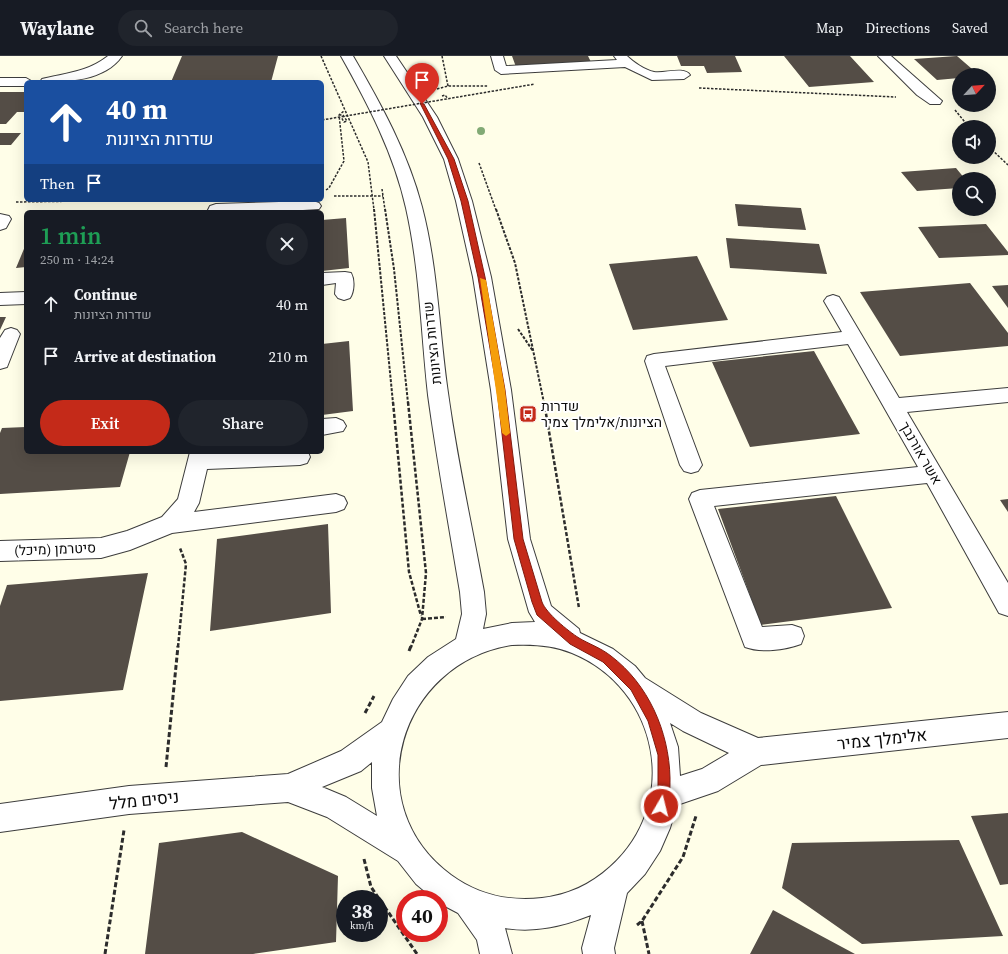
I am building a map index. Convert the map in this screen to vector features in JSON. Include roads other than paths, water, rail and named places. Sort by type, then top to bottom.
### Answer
[{"type":"street","points":[[59,80],[78,77],[98,69],[116,56]]},
{"type":"street","name":"שדרות הציונות","points":[[346,56],[368,94],[397,157],[414,207],[424,267],[438,393],[472,592],[474,614],[468,642]]},
{"type":"street","points":[[390,56],[430,117],[451,159],[464,201],[482,277],[501,390],[519,539],[541,612],[574,640],[607,659],[634,686],[692,722],[757,752]]},
{"type":"street","points":[[496,56],[501,70],[624,60],[652,76],[684,75]]},
{"type":"street","points":[[884,56],[922,92],[935,101]]},
{"type":"street","points":[[0,82],[24,82]]},
{"type":"street","points":[[216,210],[313,206]]},
{"type":"street","points":[[0,219],[3,219],[0,225]]},
{"type":"street","points":[[324,279],[345,277],[344,294]]},
{"type":"street","points":[[0,299],[24,298]]},
{"type":"street","name":"אשר אורנבך","points":[[833,301],[1008,605]]},
{"type":"street","points":[[0,362],[11,334]]},
{"type":"street","points":[[691,465],[654,361],[854,337]]},
{"type":"street","points":[[894,406],[1008,395]]},
{"type":"street","points":[[199,457],[300,457]]},
{"type":"street","name":"סיטרמן (מיכל)","points":[[0,551],[101,548],[130,540],[170,524],[188,503],[199,457]]},
{"type":"street","points":[[792,636],[754,639],[700,499],[932,474]]},
{"type":"street","points":[[170,524],[336,503]]},
{"type":"street","points":[[574,640],[539,631],[531,631],[503,632],[468,642],[443,657],[421,677],[403,702],[392,732],[386,771],[392,812],[409,851],[431,877],[447,890],[470,905],[519,917],[569,911],[613,888],[638,861],[656,830],[664,795],[664,755],[653,719],[634,686]]},
{"type":"street","name":"אלימלך צמיר","points":[[664,795],[708,781],[757,752],[1008,725]]},
{"type":"street","name":"ניסים מלל","points":[[0,818],[129,800],[288,788],[351,761],[392,732]]},
{"type":"street","name":"ניסים מלל","points":[[288,788],[336,807],[409,851]]},
{"type":"street","points":[[599,954],[598,948],[613,888]]},
{"type":"street","points":[[470,905],[491,933],[496,954]]},
{"type":"place","name":"שדרות הציונות/אלימלך צמיר","points":[[528,414]]}]
